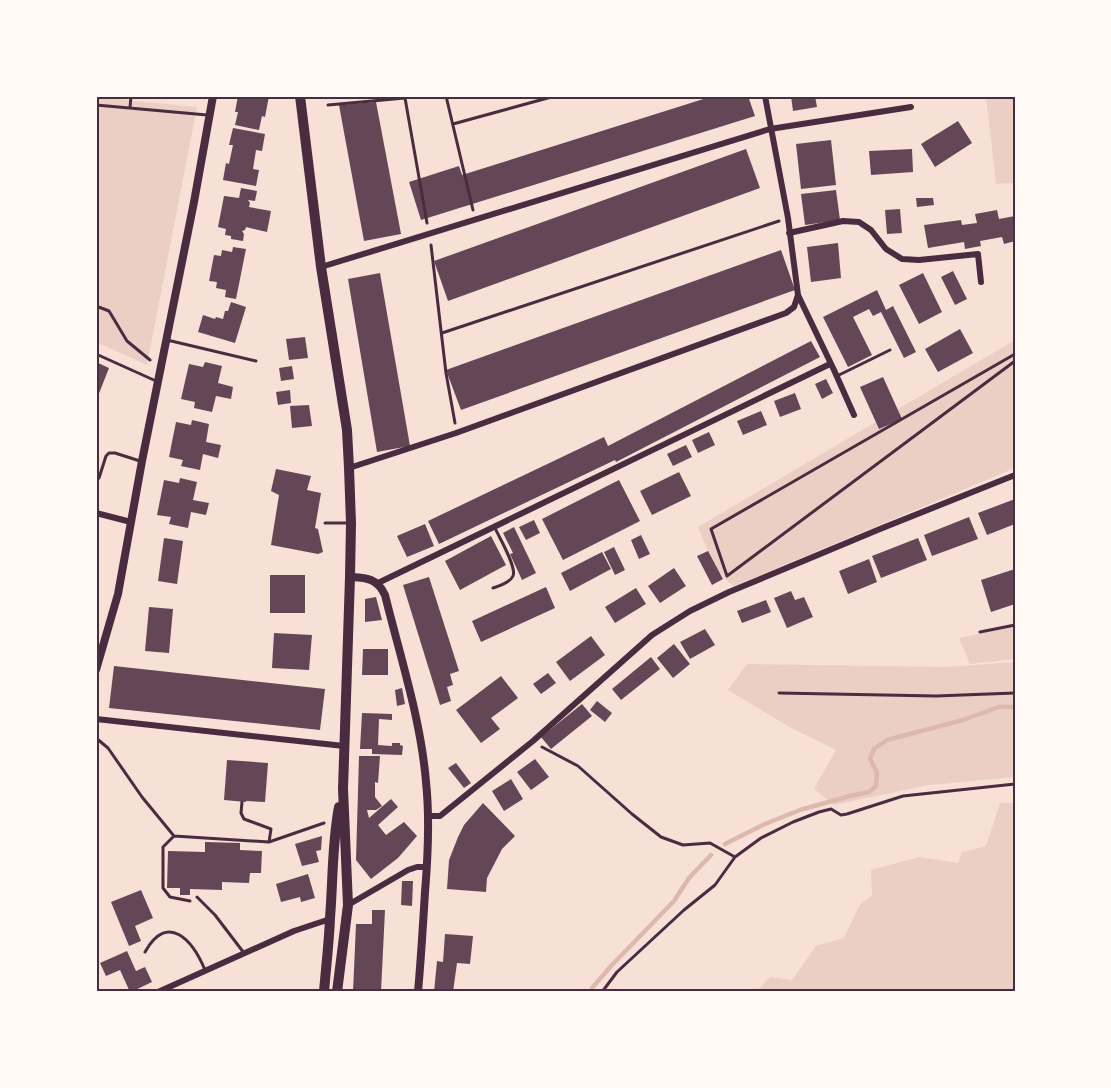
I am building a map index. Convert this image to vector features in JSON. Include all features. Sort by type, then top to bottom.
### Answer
[{"type":"main road","points":[[300,96],[321,267],[346,429],[349,468],[350,577],[343,789],[348,905],[337,992]]},
{"type":"main road","points":[[324,992],[337,819],[343,789]]},
{"type":"main road","points":[[330,919],[348,905]]},
{"type":"street","points":[[96,670],[118,594],[213,96]]},
{"type":"street","points":[[765,96],[788,218],[798,295],[854,415]]},
{"type":"street","points":[[321,267],[770,129],[911,107]]},
{"type":"street","points":[[789,233],[843,221],[859,222],[872,230],[886,249],[902,259],[919,260],[978,254],[981,282]]},
{"type":"street","points":[[349,468],[456,433],[786,314],[794,307],[798,295]]},
{"type":"street","points":[[378,583],[830,364]]},
{"type":"street","points":[[428,816],[440,816],[532,741],[652,635],[690,611],[729,592],[1015,475]]},
{"type":"street","points":[[96,513],[131,522]]},
{"type":"street","points":[[350,577],[378,583],[385,595],[418,726],[428,816],[427,867],[418,992]]},
{"type":"street","points":[[96,719],[344,746]]},
{"type":"street","points":[[348,905],[408,870],[427,867]]},
{"type":"street","points":[[158,992],[294,931],[330,919]]},
{"type":"lane","points":[[130,108],[131,96]]},
{"type":"lane","points":[[96,105],[209,115]]},
{"type":"lane","points":[[166,339],[256,361]]},
{"type":"lane","points":[[837,376],[891,350]]},
{"type":"lane","points":[[96,354],[158,382]]},
{"type":"lane","points":[[96,480],[99,478],[109,453],[142,461]]},
{"type":"lane","points":[[325,523],[351,523]]},
{"type":"lane","points":[[493,588],[512,578],[514,569],[495,528]]},
{"type":"lane","points":[[980,632],[1015,625]]},
{"type":"lane","points":[[197,897],[215,915],[244,953]]},
{"type":"lane","points":[[145,952],[158,936],[173,932],[190,942],[205,970]]},
{"type":"path","points":[[446,96],[475,220]]},
{"type":"path","points":[[452,124],[555,96]]},
{"type":"path","points":[[328,105],[405,98],[429,234],[446,373],[456,433]]},
{"type":"path","points":[[442,333],[788,218]]},
{"type":"path","points":[[96,306],[109,311],[127,341],[149,360],[160,366]]},
{"type":"path","points":[[729,592],[727,576],[711,529],[1015,354]]},
{"type":"path","points":[[727,576],[1015,361]]},
{"type":"path","points":[[779,693],[936,696],[1015,693]]},
{"type":"path","points":[[96,738],[108,748],[142,797],[174,836],[269,842],[337,819]]},
{"type":"path","points":[[532,741],[578,766],[661,837],[683,845],[710,843],[735,857]]},
{"type":"path","points":[[602,992],[617,972],[684,910],[715,885],[735,857],[761,838],[793,822],[825,810],[831,809],[841,815],[903,796],[1015,784]]},
{"type":"path","points":[[242,802],[241,813],[244,819],[271,829],[269,842]]},
{"type":"path","points":[[174,836],[164,847],[163,888],[170,897],[204,905]]},
{"type":"shaded area","points":[[986,96],[1015,96],[1015,183],[996,184]]},
{"type":"shaded area","points":[[96,97],[197,107],[147,365],[96,342]]},
{"type":"shaded area","points":[[1015,340],[1015,468],[734,586],[722,575],[712,560],[698,527]]},
{"type":"shaded area","points":[[1015,626],[1015,659],[970,664],[959,638]]},
{"type":"shaded area","points":[[1015,662],[1015,777],[929,785],[834,805],[814,789],[836,750],[789,727],[728,690],[747,664],[947,667]]},
{"type":"shaded area","points":[[1000,803],[1015,803],[1015,992],[756,992],[770,977],[792,980],[816,946],[844,938],[859,906],[872,895],[871,870],[919,857],[958,863],[962,852],[986,846]]},
{"type":"building","points":[[238,96],[269,96],[265,117],[262,116],[259,130],[235,125]]},
{"type":"building","points":[[713,96],[748,96],[755,116],[421,220],[409,182],[459,166],[462,175]]},
{"type":"building","points":[[791,96],[815,96],[817,107],[793,111]]},
{"type":"building","points":[[376,102],[401,234],[364,241],[339,105]]},
{"type":"building","points":[[958,121],[972,143],[935,167],[921,144]]},
{"type":"building","points":[[233,128],[265,134],[262,151],[256,150],[253,169],[259,170],[256,186],[223,180],[233,145],[229,145]]},
{"type":"building","points":[[831,140],[836,185],[801,189],[796,144]]},
{"type":"building","points":[[746,149],[760,188],[448,301],[434,261]]},
{"type":"building","points":[[912,149],[913,172],[871,175],[869,151]]},
{"type":"building","points":[[241,188],[257,191],[255,201],[248,200],[249,207],[271,211],[267,232],[246,227],[242,231],[243,241],[231,239],[231,236],[225,235],[226,229],[218,227],[224,196],[239,198]]},
{"type":"building","points":[[836,190],[840,220],[805,225],[801,194]]},
{"type":"building","points":[[916,198],[933,198],[934,205],[917,207]]},
{"type":"building","points":[[900,209],[902,233],[887,234],[885,210]]},
{"type":"building","points":[[997,210],[999,219],[1015,216],[1015,241],[1004,244],[1002,237],[980,241],[981,246],[965,249],[964,242],[928,248],[924,225],[961,220],[962,225],[977,223],[975,214]]},
{"type":"building","points":[[838,243],[841,278],[811,282],[807,247]]},
{"type":"building","points":[[233,247],[246,249],[236,299],[225,297],[226,290],[216,288],[217,282],[209,281],[214,255],[221,256],[222,250],[232,252]]},
{"type":"building","points":[[781,250],[795,290],[461,410],[446,370]]},
{"type":"building","points":[[953,271],[967,299],[955,305],[941,277]]},
{"type":"building","points":[[380,273],[410,446],[377,452],[348,279]]},
{"type":"building","points":[[923,273],[942,312],[919,324],[899,285]]},
{"type":"building","points":[[877,290],[886,310],[893,306],[916,352],[904,358],[881,312],[873,316],[869,309],[853,317],[872,355],[848,367],[823,317]]},
{"type":"building","points":[[231,302],[246,307],[235,343],[198,332],[203,315],[223,319]]},
{"type":"building","points":[[960,329],[973,353],[938,372],[925,349]]},
{"type":"building","points":[[305,337],[308,358],[289,360],[286,339]]},
{"type":"building","points":[[811,341],[820,357],[616,462],[615,460],[439,544],[428,521],[604,437],[608,446]]},
{"type":"building","points":[[96,362],[109,368],[96,401]]},
{"type":"building","points":[[205,362],[222,366],[218,383],[233,387],[231,399],[216,396],[212,412],[194,408],[195,402],[181,399],[189,364],[203,367]]},
{"type":"building","points":[[292,366],[294,379],[281,381],[279,368]]},
{"type":"building","points":[[883,377],[902,419],[879,429],[860,387]]},
{"type":"building","points":[[826,379],[833,393],[822,399],[815,384]]},
{"type":"building","points":[[290,390],[291,403],[278,405],[276,392]]},
{"type":"building","points":[[795,393],[801,409],[780,417],[774,401]]},
{"type":"building","points":[[309,405],[312,426],[292,428],[290,406]]},
{"type":"building","points":[[761,411],[767,425],[743,435],[737,421]]},
{"type":"building","points":[[192,420],[209,424],[206,442],[221,445],[218,458],[203,454],[200,470],[181,466],[183,460],[169,457],[176,422],[191,425]]},
{"type":"building","points":[[709,432],[715,445],[698,453],[692,440]]},
{"type":"building","points":[[686,445],[692,457],[673,466],[667,454]]},
{"type":"building","points":[[276,469],[311,476],[307,490],[321,493],[315,528],[318,529],[323,552],[318,554],[271,545],[279,495],[271,491]]},
{"type":"building","points":[[679,472],[691,496],[652,515],[640,491]]},
{"type":"building","points":[[180,478],[197,482],[193,500],[209,503],[206,515],[191,512],[188,528],[169,524],[171,517],[157,515],[164,480],[179,483]]},
{"type":"building","points":[[619,480],[640,521],[563,560],[542,519]]},
{"type":"building","points":[[1015,499],[1015,524],[987,535],[978,513]]},
{"type":"building","points":[[969,517],[978,539],[932,556],[924,535]]},
{"type":"building","points":[[534,520],[540,533],[526,540],[519,527]]},
{"type":"building","points":[[425,524],[434,546],[407,557],[397,536]]},
{"type":"building","points":[[514,527],[536,573],[522,580],[503,533]]},
{"type":"building","points":[[641,535],[650,554],[639,559],[631,540]]},
{"type":"building","points":[[491,536],[506,565],[460,590],[445,561]]},
{"type":"building","points":[[164,538],[183,541],[177,584],[158,581]]},
{"type":"building","points":[[918,538],[927,560],[881,578],[872,556]]},
{"type":"building","points":[[614,547],[625,570],[615,575],[604,552]]},
{"type":"building","points":[[708,551],[723,579],[712,585],[697,556]]},
{"type":"building","points":[[602,552],[611,569],[570,591],[561,573]]},
{"type":"building","points":[[869,559],[877,582],[848,594],[839,571]]},
{"type":"building","points":[[674,568],[686,586],[660,603],[648,586]]},
{"type":"building","points":[[1015,569],[1015,604],[991,612],[981,580]]},
{"type":"building","points":[[270,575],[305,575],[305,613],[270,613]]},
{"type":"building","points":[[429,577],[459,671],[450,674],[453,685],[447,687],[451,701],[440,705],[403,585]]},
{"type":"building","points":[[546,587],[555,608],[481,642],[472,621]]},
{"type":"building","points":[[636,588],[646,604],[615,623],[605,607]]},
{"type":"building","points":[[791,591],[795,600],[804,597],[813,617],[787,628],[774,598]]},
{"type":"building","points":[[376,597],[382,620],[365,622],[365,599]]},
{"type":"building","points":[[766,600],[771,612],[742,623],[737,611]]},
{"type":"building","points":[[149,607],[173,609],[169,653],[145,651]]},
{"type":"building","points":[[705,629],[715,645],[690,659],[680,642]]},
{"type":"building","points":[[274,633],[312,635],[309,670],[272,668]]},
{"type":"building","points":[[591,636],[605,655],[570,681],[556,662]]},
{"type":"building","points":[[674,644],[690,664],[673,678],[657,658]]},
{"type":"building","points":[[363,649],[388,649],[388,675],[362,675]]},
{"type":"building","points":[[651,657],[660,669],[621,700],[612,689]]},
{"type":"building","points":[[114,666],[325,689],[320,730],[109,708]]},
{"type":"building","points":[[548,673],[556,683],[541,694],[533,684]]},
{"type":"building","points":[[501,676],[518,698],[491,718],[500,729],[481,743],[456,710]]},
{"type":"building","points":[[402,688],[405,704],[397,706],[395,690]]},
{"type":"building","points":[[597,701],[612,713],[605,722],[590,710]]},
{"type":"building","points":[[582,704],[592,716],[551,749],[541,737]]},
{"type":"building","points":[[362,713],[392,714],[392,720],[379,719],[378,745],[392,746],[392,743],[400,743],[403,746],[402,755],[372,754],[372,749],[360,749]]},
{"type":"building","points":[[359,756],[380,756],[378,783],[375,782],[375,797],[382,806],[376,810],[367,810],[369,818],[391,799],[398,807],[378,825],[386,835],[404,822],[417,836],[398,858],[371,879],[356,860]]},
{"type":"building","points":[[535,759],[549,777],[531,790],[517,772]]},
{"type":"building","points":[[227,760],[268,763],[265,802],[224,800]]},
{"type":"building","points":[[456,763],[471,783],[464,788],[448,768]]},
{"type":"building","points":[[511,779],[523,799],[504,811],[492,791]]},
{"type":"building","points":[[483,803],[515,836],[502,849],[487,878],[486,892],[447,889],[449,860],[458,837],[464,825]]},
{"type":"building","points":[[322,836],[321,850],[316,851],[319,862],[302,866],[295,844]]},
{"type":"building","points":[[205,842],[240,843],[240,850],[262,851],[261,873],[250,873],[249,883],[222,882],[222,890],[190,889],[190,895],[180,895],[180,888],[167,888],[168,851],[205,852]]},
{"type":"building","points":[[308,874],[315,898],[301,902],[300,897],[281,902],[276,884]]},
{"type":"building","points":[[402,881],[413,881],[412,906],[401,905]]},
{"type":"building","points":[[141,890],[153,918],[135,926],[141,941],[129,946],[111,902]]},
{"type":"building","points":[[372,910],[385,910],[381,992],[353,992],[356,924],[372,924]]},
{"type":"building","points":[[445,934],[473,936],[470,964],[457,963],[453,992],[434,992],[437,961],[443,962]]},
{"type":"building","points":[[127,951],[136,971],[145,967],[152,982],[131,992],[120,970],[106,976],[100,963]]},
{"type":"waterway","points":[[725,844],[800,810],[869,792],[876,786],[877,773],[870,758],[874,749],[887,740],[963,720],[999,707],[1015,707]]},
{"type":"waterway","points":[[592,988],[674,901],[689,878],[711,855]]}]
